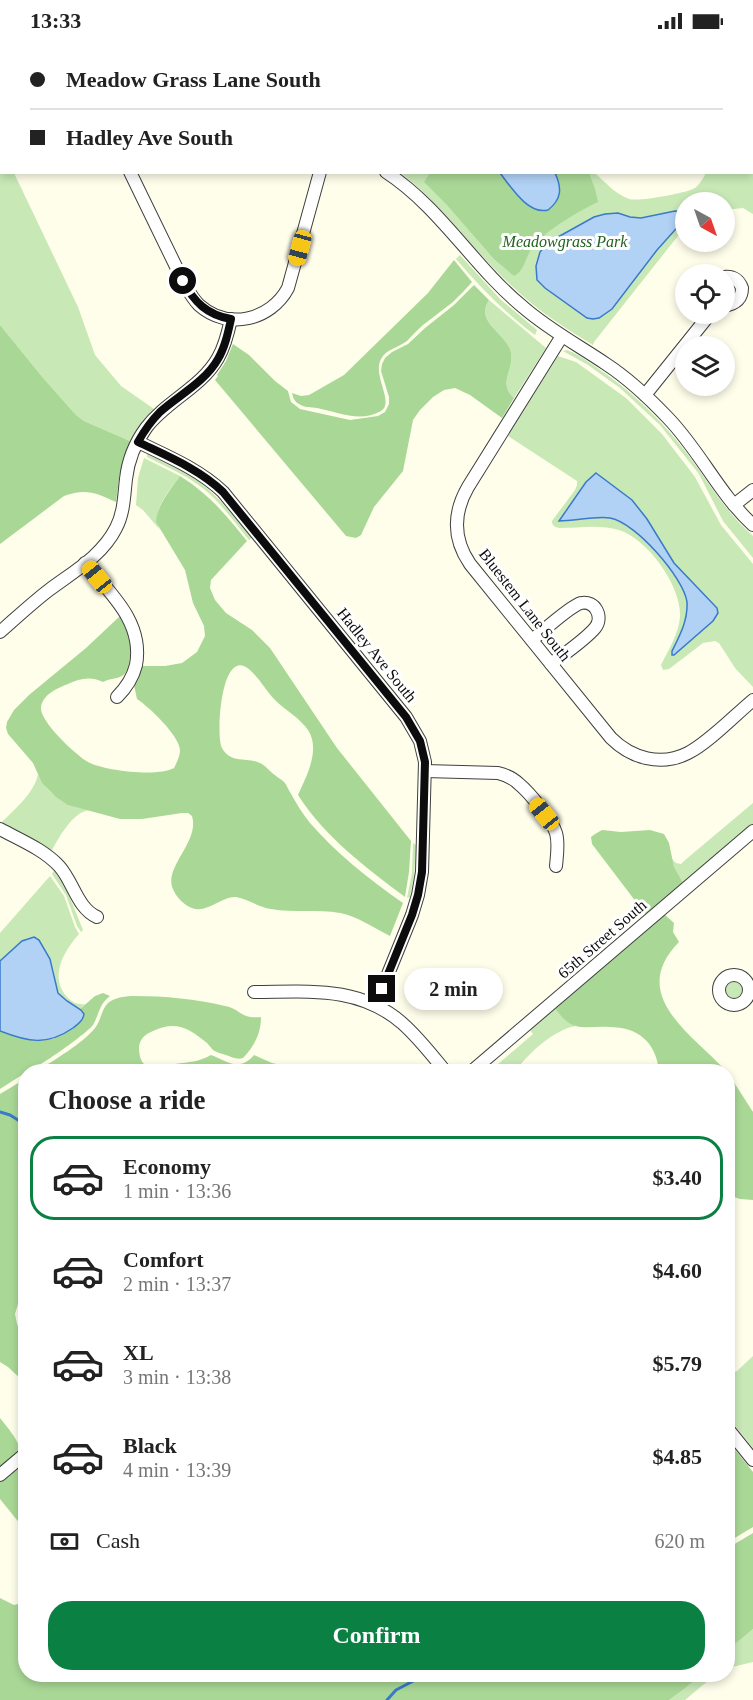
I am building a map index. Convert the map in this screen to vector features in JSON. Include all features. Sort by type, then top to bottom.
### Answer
[{"type":"street","points":[[131,174],[190,293],[206,310],[231,319],[248,319],[261,315],[274,306],[286,292],[319,174]]},
{"type":"street","points":[[389,174],[430,209],[498,285],[528,312],[608,365],[645,395],[685,436],[724,493],[753,525]]},
{"type":"street","points":[[735,279],[742,288],[741,296],[735,302]]},
{"type":"street","points":[[0,632],[104,546],[117,527],[124,503],[128,466],[138,442],[158,415],[204,377],[212,367],[224,346],[231,319]]},
{"type":"street","points":[[645,395],[702,324]]},
{"type":"street","name":"Bluestem Lane South","points":[[562,336],[460,501],[457,515],[459,542],[468,561],[614,741],[634,755],[650,759],[672,759],[693,751],[753,700]]},
{"type":"street","name":"Hadley Ave South","points":[[138,442],[190,468],[225,495],[410,722],[422,746],[425,771],[423,855],[418,895],[412,915],[374,1004]]},
{"type":"street","points":[[734,506],[753,490]]},
{"type":"street","points":[[85,563],[125,612],[135,634],[137,652],[134,670],[128,684],[117,697]]},
{"type":"street","points":[[532,640],[576,605],[587,603],[597,610],[599,620],[595,629],[551,664]]},
{"type":"street","points":[[425,771],[498,773],[517,782],[553,826],[557,839],[556,866]]},
{"type":"street","points":[[1,831],[45,854],[57,864],[88,912],[97,917]]},
{"type":"street","name":"65th Street South","points":[[480,1064],[753,831]]},
{"type":"street","points":[[254,992],[334,992],[374,1004],[408,1028],[439,1064]]},
{"type":"street","points":[[735,1438],[753,1460]]},
{"type":"street","points":[[0,1475],[18,1460]]},
{"type":"green space","points":[[0,174],[14,174],[78,307],[95,355],[121,386],[154,409],[130,441],[84,421],[44,379],[0,325]]},
{"type":"green space","name":"Meadowgrass Park","points":[[402,174],[596,174],[615,191],[634,200],[675,194],[675,240],[593,345],[552,319],[523,296],[499,274],[445,214]]},
{"type":"green space","points":[[429,174],[501,174],[507,183],[548,210],[557,201],[558,179],[556,174],[589,174],[598,202],[564,221],[540,239],[531,249],[521,270],[514,276],[494,259],[424,182]]},
{"type":"green space","name":"Meadowgrass Park","points":[[705,174],[753,174],[753,214],[743,208],[735,209],[735,192],[683,192],[695,188]]},
{"type":"green space","points":[[460,255],[500,299],[537,330],[535,335],[503,309],[474,280],[456,259]]},
{"type":"green space","points":[[454,260],[472,282],[453,302],[423,325],[407,341],[383,356],[379,373],[386,402],[381,411],[365,416],[349,416],[304,406],[295,401],[292,393],[301,396],[309,395],[344,375],[428,293]]},
{"type":"green space","points":[[474,285],[489,300],[485,314],[510,349],[511,362],[507,386],[514,398],[502,418],[470,395],[455,388],[444,390],[433,397],[413,420],[403,471],[374,507],[361,535],[356,538],[346,536],[215,380],[217,375],[233,344],[249,355],[288,391],[291,402],[300,409],[350,420],[378,416],[385,412],[389,404],[381,371],[385,358],[408,344]]},
{"type":"green space","points":[[489,300],[546,348],[514,398],[507,386],[511,362],[510,349],[485,314]]},
{"type":"green space","points":[[0,325],[76,415],[84,421],[130,441],[120,472],[116,502],[85,492],[64,496],[0,544]]},
{"type":"green space","points":[[567,350],[617,382],[665,427],[724,504],[753,536],[753,558],[723,521],[699,474],[660,425],[620,388],[588,365],[563,351]]},
{"type":"green space","points":[[558,356],[576,362],[626,398],[662,434],[695,477],[721,525],[753,564],[753,687],[735,668],[719,643],[715,641],[703,643],[669,669],[663,670],[661,665],[679,623],[679,605],[669,579],[652,554],[630,535],[619,530],[597,527],[559,528],[553,525],[552,521],[575,490],[577,481],[508,436]]},
{"type":"green space","points":[[147,454],[205,486],[252,538],[249,540],[223,507],[205,490],[147,457]]},
{"type":"green space","points":[[144,458],[180,476],[159,509],[157,516],[160,530],[136,505],[138,478]]},
{"type":"green space","points":[[180,476],[208,498],[247,541],[211,580],[210,588],[215,600],[226,613],[252,630],[270,648],[337,748],[411,841],[405,897],[333,838],[298,795],[313,755],[312,738],[305,726],[275,700],[244,666],[236,666],[225,685],[220,715],[222,748],[230,757],[262,764],[282,780],[304,815],[320,834],[354,866],[403,903],[390,936],[359,919],[346,915],[271,909],[236,897],[230,897],[203,909],[189,907],[176,895],[171,881],[191,835],[192,816],[182,813],[142,819],[120,819],[68,805],[42,783],[33,763],[8,734],[7,722],[14,710],[120,616],[127,629],[129,640],[130,654],[126,673],[103,682],[86,678],[60,687],[42,702],[42,713],[59,737],[88,762],[131,772],[156,772],[174,768],[180,750],[175,737],[149,708],[137,699],[134,685],[142,666],[182,663],[197,652],[205,636],[204,626],[193,603],[185,570],[156,522],[161,504]]},
{"type":"green space","points":[[38,774],[53,794],[73,806],[89,810],[72,820],[52,850],[2,822],[29,794]]},
{"type":"green space","points":[[753,803],[753,824],[683,883],[671,858],[681,864]]},
{"type":"green space","points":[[602,830],[621,832],[650,830],[664,834],[669,843],[674,867],[683,883],[646,915],[592,844],[591,837]]},
{"type":"green space","points":[[413,843],[416,845],[414,876],[410,897],[407,898],[412,873]]},
{"type":"green space","points":[[54,871],[66,888],[83,930],[81,932],[66,895],[52,874]]},
{"type":"green space","points":[[50,876],[64,896],[79,934],[68,948],[60,964],[59,982],[68,998],[76,1003],[85,1004],[80,1009],[60,994],[51,962],[39,940],[28,938],[0,961],[0,933]]},
{"type":"green space","points":[[664,914],[674,923],[673,932],[679,942],[665,961],[660,979],[662,996],[682,1028],[719,1064],[658,1064],[650,1044],[637,1033],[619,1028],[576,1026],[561,1016],[555,1008]]},
{"type":"green space","points":[[734,982],[742,990],[734,998],[726,990]]},
{"type":"green space","points":[[103,993],[110,996],[104,1002],[89,1030],[40,1064],[18,1064],[18,1077],[0,1089],[0,1031],[24,1039],[53,1039],[81,1022],[84,1016],[80,1009],[95,996]]},
{"type":"green space","points":[[124,997],[169,997],[230,1007],[249,1017],[261,1017],[260,1029],[250,1049],[243,1058],[239,1059],[213,1050],[207,1043],[182,1027],[169,1026],[150,1032],[141,1041],[140,1056],[146,1064],[48,1064],[89,1034],[97,1025],[108,1003]]},
{"type":"green space","points":[[555,1008],[566,1020],[576,1026],[559,1032],[542,1043],[522,1064],[498,1064],[533,1034],[530,1030]]},
{"type":"green space","points":[[211,1055],[234,1064],[177,1064]]},
{"type":"green space","points":[[254,1055],[276,1064],[239,1064]]},
{"type":"green space","points":[[18,1083],[18,1304],[15,1314],[18,1326],[18,1376],[0,1362],[0,1094]]},
{"type":"green space","points":[[735,1084],[753,1112],[753,1200],[735,1197]]},
{"type":"green space","points":[[753,1356],[753,1448],[735,1426],[735,1372]]},
{"type":"green space","points":[[0,1418],[18,1444],[18,1452],[0,1467]]},
{"type":"green space","points":[[735,1450],[753,1472],[753,1527],[735,1538]]},
{"type":"green space","points":[[18,1466],[18,1521],[0,1499],[0,1482]]},
{"type":"green space","points":[[753,1533],[753,1629],[735,1644],[735,1544]]},
{"type":"green space","points":[[0,1598],[14,1605],[18,1604],[18,1682],[692,1682],[669,1700],[0,1700]]},
{"type":"green space","points":[[753,1629],[753,1662],[735,1666],[735,1644]]},
{"type":"green space","points":[[692,1682],[706,1682],[685,1700],[669,1700]]},
{"type":"water","points":[[501,174],[555,174],[560,188],[556,202],[548,210],[534,208],[515,192]]},
{"type":"water","points":[[675,211],[675,230],[612,309],[599,318],[587,318],[537,280],[536,266],[540,252],[558,237],[594,217],[605,214],[618,213],[641,218]]},
{"type":"water","points":[[596,473],[632,500],[647,519],[674,563],[717,608],[718,613],[713,621],[674,655],[672,651],[685,621],[687,602],[677,579],[657,552],[632,529],[610,518],[559,521],[586,482]]},
{"type":"water","points":[[34,937],[39,940],[50,959],[58,993],[84,1014],[73,1028],[55,1038],[46,1040],[29,1040],[0,1031],[0,961],[22,941]]},
{"type":"waterway","points":[[0,1112],[18,1120]]},
{"type":"waterway","points":[[387,1700],[396,1690],[411,1682]]},
{"type":"route","points":[[183,281],[193,298],[206,310],[231,319],[227,338],[219,358],[210,370],[158,415],[138,442],[190,468],[223,492],[410,722],[423,750],[425,762],[424,818],[420,885],[417,902],[382,989]]}]
